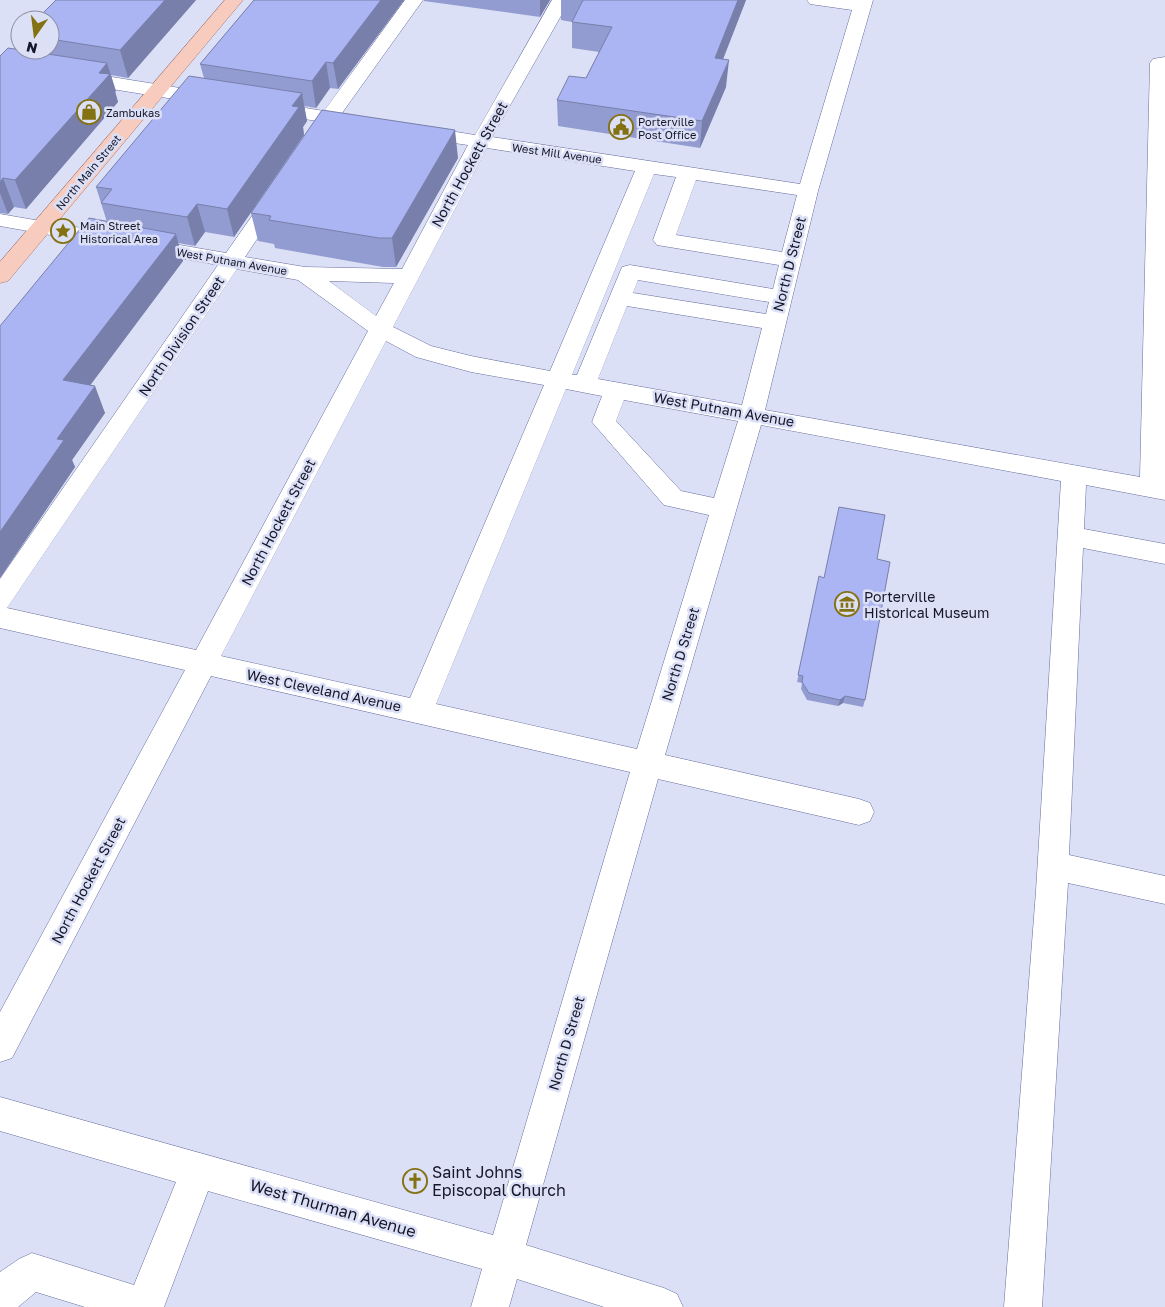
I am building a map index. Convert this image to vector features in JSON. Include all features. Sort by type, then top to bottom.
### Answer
[{"type":"main road","name":"North Main Street","points":[[0,276],[234,0]]},
{"type":"street","points":[[308,149],[414,0]]},
{"type":"street","name":"North Hockett Street","points":[[0,1046],[408,276],[480,142],[561,0]]},
{"type":"street","points":[[816,0],[863,3]]},
{"type":"street","name":"North D Street","points":[[490,1307],[648,762],[752,414],[808,190],[863,3]]},
{"type":"street","points":[[1159,490],[1161,181],[1159,63],[1165,63]]},
{"type":"street","points":[[2,65],[234,103]]},
{"type":"street","points":[[253,106],[376,125]]},
{"type":"street","name":"West Mill Avenue","points":[[404,130],[808,190]]},
{"type":"street","points":[[419,711],[647,167]]},
{"type":"street","points":[[688,173],[664,240],[791,260]]},
{"type":"street","name":"North Division Street","points":[[0,600],[286,181]]},
{"type":"street","name":"West Putnam Avenue","points":[[0,220],[305,274],[408,276]]},
{"type":"street","points":[[586,384],[630,272],[781,297]]},
{"type":"street","name":"West Putnam Avenue","points":[[305,274],[380,330],[424,352],[471,364],[1159,490]]},
{"type":"street","points":[[620,298],[775,323]]},
{"type":"street","points":[[616,390],[604,422],[667,492],[673,498],[724,509]]},
{"type":"street","points":[[1023,1307],[1054,866],[1074,474]]},
{"type":"street","points":[[1071,536],[1165,554]]},
{"type":"street","name":"West Cleveland Avenue","points":[[0,617],[203,664],[648,762],[859,812]]},
{"type":"street","points":[[1054,866],[1165,890]]},
{"type":"street","name":"West Thurman Avenue","points":[[0,1114],[504,1257],[664,1307]]},
{"type":"street","points":[[0,1303],[7,1290],[32,1272],[144,1307],[198,1170]]},
{"type":"building","points":[[56,0],[165,0],[120,50],[60,41],[60,10],[46,10]]},
{"type":"building","points":[[254,0],[381,0],[333,63],[326,62],[312,81],[200,64]]},
{"type":"building","points":[[583,0],[738,0],[715,58],[729,60],[702,121],[557,100],[569,76],[586,78],[612,27],[572,22]]},
{"type":"building","points":[[8,48],[10,48],[10,60],[60,60],[60,56],[107,63],[99,73],[110,74],[15,180],[3,178],[0,182],[0,56]]},
{"type":"building","points":[[189,76],[302,93],[292,106],[299,107],[227,209],[197,204],[187,217],[101,203],[112,189],[96,187]]},
{"type":"building","points":[[322,110],[455,130],[392,238],[379,238],[269,220],[271,216],[251,213]]},
{"type":"building","points":[[89,218],[176,234],[63,380],[95,386],[57,439],[64,440],[0,532],[0,326]]},
{"type":"building","name":"Porterville Historical Museum","points":[[839,507],[885,515],[877,559],[890,562],[865,700],[845,696],[840,700],[809,693],[802,682],[803,676],[798,675],[819,576],[824,578]]},
{"type":"place","name":"Zambukas","points":[[89,112]]},
{"type":"place","name":"Porterville Post Office","points":[[621,127]]},
{"type":"place","name":"Main Street Historical Area","points":[[63,231]]},
{"type":"place","name":"Porterville Historical Museum","points":[[847,604]]},
{"type":"place","name":"Saint Johns Episcopal Church","points":[[415,1181]]}]
